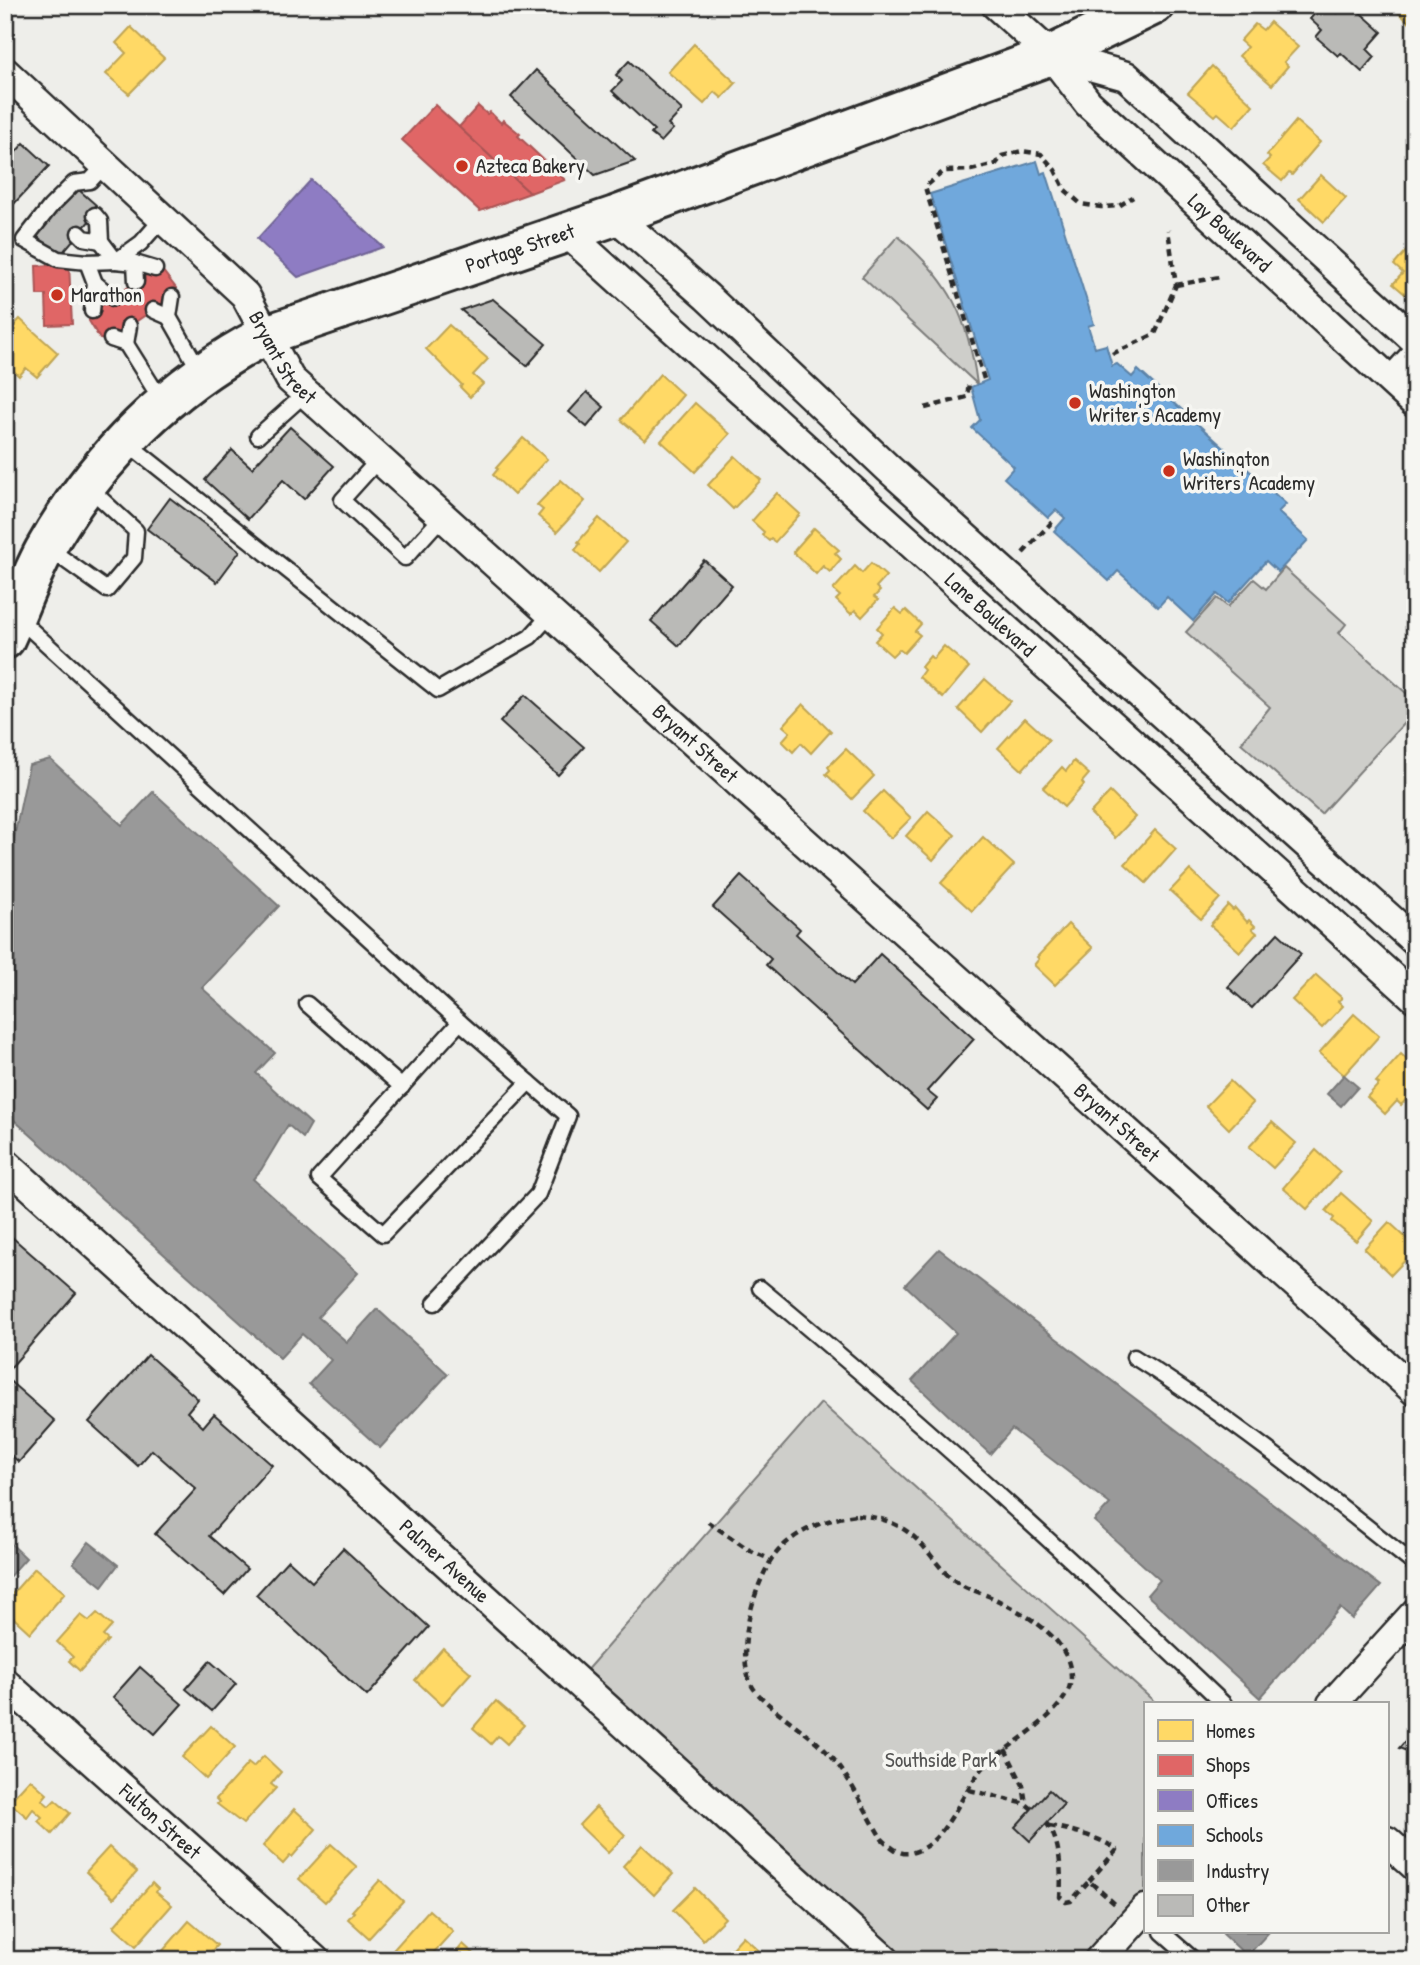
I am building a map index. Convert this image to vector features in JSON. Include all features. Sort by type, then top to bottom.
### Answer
[{"type":"main road","name":"Portage Street","points":[[11,628],[46,548],[87,486],[142,422],[232,352],[266,335],[615,216],[1051,55],[1154,5]]},
{"type":"street","name":"Lay Boulevard","points":[[996,5],[1051,55],[1088,103],[1415,403]]},
{"type":"street","name":"Lay Boulevard","points":[[1051,55],[1126,76],[1415,340]]},
{"type":"street","name":"Bryant Street","points":[[5,72],[245,295],[290,379],[1415,1391]]},
{"type":"street","name":"Lane Boulevard","points":[[615,216],[889,468],[1408,935]]},
{"type":"street","name":"Lane Boulevard","points":[[566,233],[1415,998]]},
{"type":"street","points":[[1392,382],[1415,356]]},
{"type":"street","points":[[1042,661],[1069,631]]},
{"type":"street","points":[[1374,961],[1408,935]]},
{"type":"street","name":"Palmer Avenue","points":[[5,1163],[885,1960]]},
{"type":"street","points":[[1334,1702],[1415,1613]]},
{"type":"street","name":"Fulton Street","points":[[5,1683],[315,1960]]},
{"type":"street","points":[[1388,1842],[1415,1866]]},
{"type":"street","points":[[1099,1960],[1142,1916]]},
{"type":"lane","points":[[105,165],[90,181],[74,183],[69,192],[24,240],[58,259],[116,261],[155,269]]},
{"type":"lane","points":[[95,215],[100,221],[101,242],[116,261]]},
{"type":"lane","points":[[116,261],[141,243],[163,218]]},
{"type":"lane","points":[[79,233],[84,238],[101,242]]},
{"type":"lane","points":[[87,262],[95,283],[92,311]]},
{"type":"lane","points":[[135,263],[136,282]]},
{"type":"lane","points":[[95,283],[113,298]]},
{"type":"lane","points":[[169,317],[172,297]]},
{"type":"lane","points":[[153,310],[169,317],[202,374]]},
{"type":"lane","points":[[126,344],[129,326]]},
{"type":"lane","points":[[111,339],[126,344],[163,404]]},
{"type":"lane","points":[[258,436],[306,393]]},
{"type":"lane","points":[[124,440],[438,690],[530,637],[550,615]]},
{"type":"lane","points":[[379,459],[342,500],[405,558],[442,517]]},
{"type":"lane","points":[[46,548],[107,590],[134,558],[136,531],[87,486]]},
{"type":"lane","points":[[11,628],[568,1116],[538,1194],[435,1303]]},
{"type":"lane","points":[[307,1004],[402,1087]]},
{"type":"lane","points":[[460,1022],[319,1178],[383,1234],[529,1082]]},
{"type":"lane","points":[[760,1288],[860,1370],[1222,1702]]},
{"type":"lane","points":[[1134,1357],[1270,1449],[1415,1565]]},
{"type":"lane","points":[[1163,1934],[1194,1960]]},
{"type":"path","points":[[984,379],[925,187],[944,171],[971,170],[996,164],[1002,156],[1022,151],[1041,154],[1055,170],[1065,190],[1081,204],[1119,206],[1133,197]]},
{"type":"path","points":[[1112,354],[1155,334],[1176,285],[1168,230]]},
{"type":"path","points":[[1176,285],[1220,277]]},
{"type":"path","points":[[925,408],[967,397],[969,383]]},
{"type":"path","points":[[1023,554],[1052,522]]},
{"type":"path","points":[[857,1515],[882,1518],[907,1530],[954,1580],[999,1601],[1040,1626],[1057,1642],[1066,1658],[1071,1679],[1063,1699],[1046,1719],[1005,1749],[982,1769],[931,1842],[916,1852],[906,1854],[892,1848],[882,1839],[825,1750],[755,1690],[745,1669],[744,1648],[749,1619],[765,1568],[780,1549],[820,1524],[838,1517],[857,1515]]},
{"type":"path","points":[[708,1521],[751,1550],[772,1560]]},
{"type":"path","points":[[1005,1749],[1023,1785],[1026,1804]]},
{"type":"path","points":[[969,1790],[1026,1804],[1032,1809]]},
{"type":"path","points":[[1048,1824],[1110,1844],[1116,1850],[1089,1881],[1071,1901],[1066,1902],[1060,1897],[1062,1868],[1048,1824]]},
{"type":"path","points":[[1089,1881],[1142,1916]]},
{"type":"green space","points":[[898,236],[931,269],[954,301],[968,339],[977,384],[862,277]]},
{"type":"green space","points":[[1284,568],[1346,624],[1339,633],[1415,701],[1415,711],[1321,814],[1241,743],[1270,707],[1186,632],[1217,598],[1228,607],[1254,579],[1266,589]]},
{"type":"green space","name":"Southside Park","points":[[821,1403],[1155,1702],[1144,1702],[1144,1910],[1099,1960],[885,1960],[577,1681]]},
{"type":"building: Homes","points":[[1390,5],[1415,5],[1415,28]]},
{"type":"building: Homes","points":[[1270,22],[1298,47],[1284,62],[1288,66],[1272,85],[1239,56],[1247,47],[1240,41],[1255,24],[1263,30]]},
{"type":"building: Homes","points":[[131,27],[164,58],[129,94],[106,74],[126,53],[116,43]]},
{"type":"building: Homes","points":[[694,44],[736,83],[722,98],[715,92],[704,104],[668,72]]},
{"type":"building: Homes","points":[[1212,66],[1253,105],[1234,127],[1218,113],[1215,116],[1188,93]]},
{"type":"building: Homes","points":[[1296,121],[1320,142],[1292,175],[1289,173],[1282,181],[1263,165],[1270,158],[1267,155]]},
{"type":"building: Homes","points":[[1321,175],[1346,198],[1324,222],[1299,199]]},
{"type":"building: Homes","points":[[1415,241],[1415,287],[1413,285],[1405,294],[1393,284],[1403,273],[1394,265]]},
{"type":"building: Homes","points":[[20,319],[58,353],[37,377],[26,368],[19,376],[5,363],[5,356],[9,351],[5,347],[5,335]]},
{"type":"building: Homes","points":[[449,325],[488,359],[473,375],[483,384],[470,397],[460,387],[462,385],[426,349]]},
{"type":"building: Homes","points":[[660,374],[683,395],[645,440],[621,420]]},
{"type":"building: Homes","points":[[695,403],[730,434],[695,472],[661,441]]},
{"type":"building: Homes","points":[[523,438],[547,459],[514,495],[493,475]]},
{"type":"building: Homes","points":[[735,456],[761,480],[733,509],[708,485]]},
{"type":"building: Homes","points":[[561,480],[585,501],[557,532],[538,516],[543,510],[537,505]]},
{"type":"building: Homes","points":[[777,493],[800,514],[775,542],[762,535],[764,532],[752,521]]},
{"type":"building: Homes","points":[[599,518],[626,542],[599,572],[575,550],[580,544],[578,542]]},
{"type":"building: Homes","points":[[814,528],[839,550],[835,553],[841,559],[830,572],[823,566],[816,574],[793,552]]},
{"type":"building: Homes","points":[[871,563],[886,576],[876,587],[880,591],[874,597],[878,600],[862,617],[855,610],[851,614],[836,600],[840,596],[833,590],[855,566],[862,573]]},
{"type":"building: Homes","points":[[895,608],[902,614],[906,610],[921,624],[915,631],[920,635],[904,653],[899,649],[892,656],[875,641],[882,633],[877,628]]},
{"type":"building: Homes","points":[[944,646],[969,667],[943,698],[919,677],[924,670],[921,667],[930,656],[933,659]]},
{"type":"building: Homes","points":[[985,679],[1010,701],[982,732],[958,709]]},
{"type":"building: Homes","points":[[803,704],[831,731],[811,753],[801,743],[793,752],[782,741],[790,732],[783,726]]},
{"type":"building: Homes","points":[[1025,718],[1049,740],[1022,770],[998,748]]},
{"type":"building: Homes","points":[[846,749],[874,776],[852,799],[826,774],[830,770],[828,767]]},
{"type":"building: Homes","points":[[1074,761],[1089,774],[1082,782],[1084,785],[1064,807],[1043,788],[1062,767],[1066,771]]},
{"type":"building: Homes","points":[[883,791],[911,818],[891,838],[863,811]]},
{"type":"building: Homes","points":[[1110,792],[1135,817],[1115,838],[1090,813]]},
{"type":"building: Homes","points":[[928,811],[955,835],[933,860],[906,836]]},
{"type":"building: Homes","points":[[1155,830],[1176,849],[1146,883],[1125,864]]},
{"type":"building: Homes","points":[[983,837],[1014,865],[972,911],[941,883]]},
{"type":"building: Homes","points":[[1190,870],[1220,898],[1201,919],[1170,891]]},
{"type":"building: Homes","points":[[1228,905],[1233,910],[1235,908],[1247,922],[1249,920],[1255,926],[1252,929],[1257,933],[1240,952],[1210,925]]},
{"type":"building: Homes","points":[[1068,924],[1093,948],[1055,985],[1034,965],[1039,959],[1037,957]]},
{"type":"building: Homes","points":[[1316,975],[1342,998],[1338,1001],[1343,1006],[1322,1028],[1292,1000]]},
{"type":"building: Homes","points":[[1354,1014],[1379,1036],[1344,1075],[1319,1053]]},
{"type":"building: Homes","points":[[1401,1054],[1415,1067],[1415,1090],[1401,1105],[1397,1101],[1385,1114],[1367,1097],[1379,1084],[1376,1082]]},
{"type":"building: Homes","points":[[1230,1081],[1253,1103],[1229,1129],[1206,1106]]},
{"type":"building: Homes","points":[[1272,1122],[1296,1143],[1273,1168],[1249,1147]]},
{"type":"building: Homes","points":[[1316,1150],[1340,1172],[1307,1209],[1283,1188]]},
{"type":"building: Homes","points":[[1341,1193],[1373,1221],[1356,1241],[1332,1221],[1334,1218],[1326,1211]]},
{"type":"building: Homes","points":[[1389,1222],[1415,1246],[1415,1250],[1391,1275],[1364,1249]]},
{"type":"building: Homes","points":[[35,1568],[65,1593],[30,1633],[5,1610],[5,1602]]},
{"type":"building: Homes","points":[[97,1613],[112,1626],[103,1636],[108,1640],[80,1671],[69,1661],[73,1657],[57,1642],[81,1615],[89,1621]]},
{"type":"building: Homes","points":[[443,1648],[471,1673],[442,1705],[415,1680]]},
{"type":"building: Homes","points":[[496,1701],[524,1725],[507,1744],[498,1736],[491,1744],[473,1728]]},
{"type":"building: Homes","points":[[211,1726],[235,1747],[206,1779],[182,1757]]},
{"type":"building: Homes","points":[[264,1756],[281,1772],[271,1784],[276,1788],[243,1824],[217,1804],[219,1802],[216,1799],[248,1763],[253,1767]]},
{"type":"building: Homes","points":[[30,1779],[47,1794],[42,1800],[49,1806],[55,1800],[70,1813],[52,1834],[38,1821],[42,1817],[33,1809],[27,1817],[9,1802]]},
{"type":"building: Homes","points":[[596,1807],[625,1835],[608,1853],[579,1825]]},
{"type":"building: Homes","points":[[294,1809],[316,1829],[283,1864],[263,1846]]},
{"type":"building: Homes","points":[[331,1844],[357,1867],[325,1902],[299,1879]]},
{"type":"building: Homes","points":[[642,1845],[673,1874],[654,1895],[623,1866]]},
{"type":"building: Homes","points":[[109,1847],[137,1872],[114,1898],[86,1872]]},
{"type":"building: Homes","points":[[380,1880],[403,1901],[369,1938],[348,1919]]},
{"type":"building: Homes","points":[[152,1883],[158,1889],[156,1892],[172,1905],[136,1946],[114,1926]]},
{"type":"building: Homes","points":[[695,1888],[725,1918],[703,1940],[673,1910]]},
{"type":"building: Homes","points":[[429,1910],[453,1931],[427,1960],[390,1960],[387,1957]]},
{"type":"building: Homes","points":[[189,1921],[217,1945],[204,1960],[168,1960],[161,1953]]},
{"type":"building: Homes","points":[[743,1936],[769,1960],[723,1958]]},
{"type":"building: Homes","points":[[463,1944],[481,1960],[450,1960]]},
{"type":"building: Shops","points":[[435,105],[530,193],[480,211],[402,140]]},
{"type":"building: Shops","points":[[478,106],[487,114],[490,112],[501,123],[503,120],[520,134],[518,136],[565,180],[530,193],[459,127]]},
{"type":"building: Shops","points":[[69,264],[72,324],[47,325],[46,295],[37,295],[36,266]]},
{"type":"building: Shops","points":[[155,269],[162,270],[176,288],[175,295],[109,340],[100,339],[89,321],[89,314]]},
{"type":"building: Offices","points":[[311,180],[383,247],[298,277],[257,239]]},
{"type":"building: Schools","name":"Washington Writer's Academy","points":[[1037,161],[1041,174],[1046,172],[1094,324],[1088,326],[1095,348],[1106,345],[1112,366],[1117,364],[1132,377],[1138,370],[1286,504],[1278,512],[1308,540],[1278,572],[1266,561],[1228,603],[1217,594],[1193,621],[1167,597],[1158,607],[1118,571],[1109,581],[1054,531],[1065,518],[1056,510],[1048,518],[1004,478],[1014,467],[972,428],[980,420],[971,387],[988,380],[930,194]]},
{"type":"building: Industry","points":[[50,759],[122,825],[153,792],[279,906],[202,988],[275,1053],[256,1073],[311,1124],[303,1138],[288,1125],[253,1179],[358,1273],[318,1317],[347,1342],[377,1309],[448,1374],[380,1448],[309,1384],[331,1360],[302,1334],[280,1358],[5,1112],[5,881],[29,765]]},
{"type":"building: Industry","points":[[1344,1075],[1358,1087],[1341,1106],[1327,1094]]},
{"type":"building: Industry","points":[[939,1249],[1381,1586],[1352,1619],[1340,1608],[1260,1698],[1147,1595],[1160,1580],[1094,1521],[1110,1504],[1012,1429],[990,1454],[912,1381],[956,1333],[905,1285]]},
{"type":"building: Industry","points":[[5,1538],[26,1558],[9,1577],[5,1574]]},
{"type":"building: Industry","points":[[89,1542],[118,1565],[102,1586],[73,1563]]},
{"type":"building: Industry","points":[[1223,1934],[1267,1934],[1247,1956]]},
{"type":"building: Other","points":[[1322,5],[1329,5],[1337,13],[1343,5],[1352,5],[1382,32],[1367,49],[1375,57],[1362,72],[1341,53],[1338,56],[1316,37],[1322,30],[1310,19]]},
{"type":"building: Other","points":[[629,61],[682,110],[668,125],[673,129],[661,142],[651,134],[654,130],[612,91],[622,81],[616,75]]},
{"type":"building: Other","points":[[536,70],[635,161],[595,175],[511,97]]},
{"type":"building: Other","points":[[24,143],[49,166],[11,207],[5,202],[5,164]]},
{"type":"building: Other","points":[[79,190],[96,205],[97,212],[63,252],[55,252],[38,237],[38,230],[73,191]]},
{"type":"building: Other","points":[[493,299],[546,344],[527,366],[461,310]]},
{"type":"building: Other","points":[[587,392],[604,407],[587,427],[569,412]]},
{"type":"building: Other","points":[[290,427],[334,466],[304,499],[283,480],[248,519],[205,480],[232,450],[252,468]]},
{"type":"building: Other","points":[[170,498],[240,551],[217,582],[147,529]]},
{"type":"building: Other","points":[[704,560],[732,585],[679,646],[651,621]]},
{"type":"building: Other","points":[[525,695],[584,747],[558,775],[500,722]]},
{"type":"building: Other","points":[[741,876],[800,929],[796,934],[852,985],[880,954],[974,1039],[927,1091],[937,1099],[927,1110],[766,965],[771,959],[713,907]]},
{"type":"building: Other","points":[[1278,933],[1301,954],[1252,1008],[1228,987]]},
{"type":"building: Other","points":[[5,1231],[76,1293],[5,1374]]},
{"type":"building: Other","points":[[148,1355],[198,1399],[187,1412],[203,1427],[214,1414],[272,1465],[209,1536],[247,1569],[224,1595],[155,1534],[196,1489],[152,1450],[138,1466],[89,1422]]},
{"type":"building: Other","points":[[5,1377],[55,1421],[19,1462],[5,1450]]},
{"type":"building: Other","points":[[343,1548],[429,1627],[367,1696],[256,1595],[288,1560],[312,1582]]},
{"type":"building: Other","points":[[210,1661],[236,1684],[212,1711],[186,1689]]},
{"type":"building: Other","points":[[140,1667],[182,1704],[155,1734],[113,1697]]},
{"type":"building: Other","points":[[1415,1730],[1415,1754],[1399,1748]]},
{"type":"building: Other","points":[[1049,1790],[1064,1804],[1030,1841],[1015,1827]]},
{"type":"place","name":"Azteca Bakery","points":[[462,166]]},
{"type":"place","name":"Marathon","points":[[57,295]]},
{"type":"place","name":"Washington Writer's Academy","points":[[1075,403]]},
{"type":"place","name":"Washington Writers' Academy","points":[[1169,471]]}]
